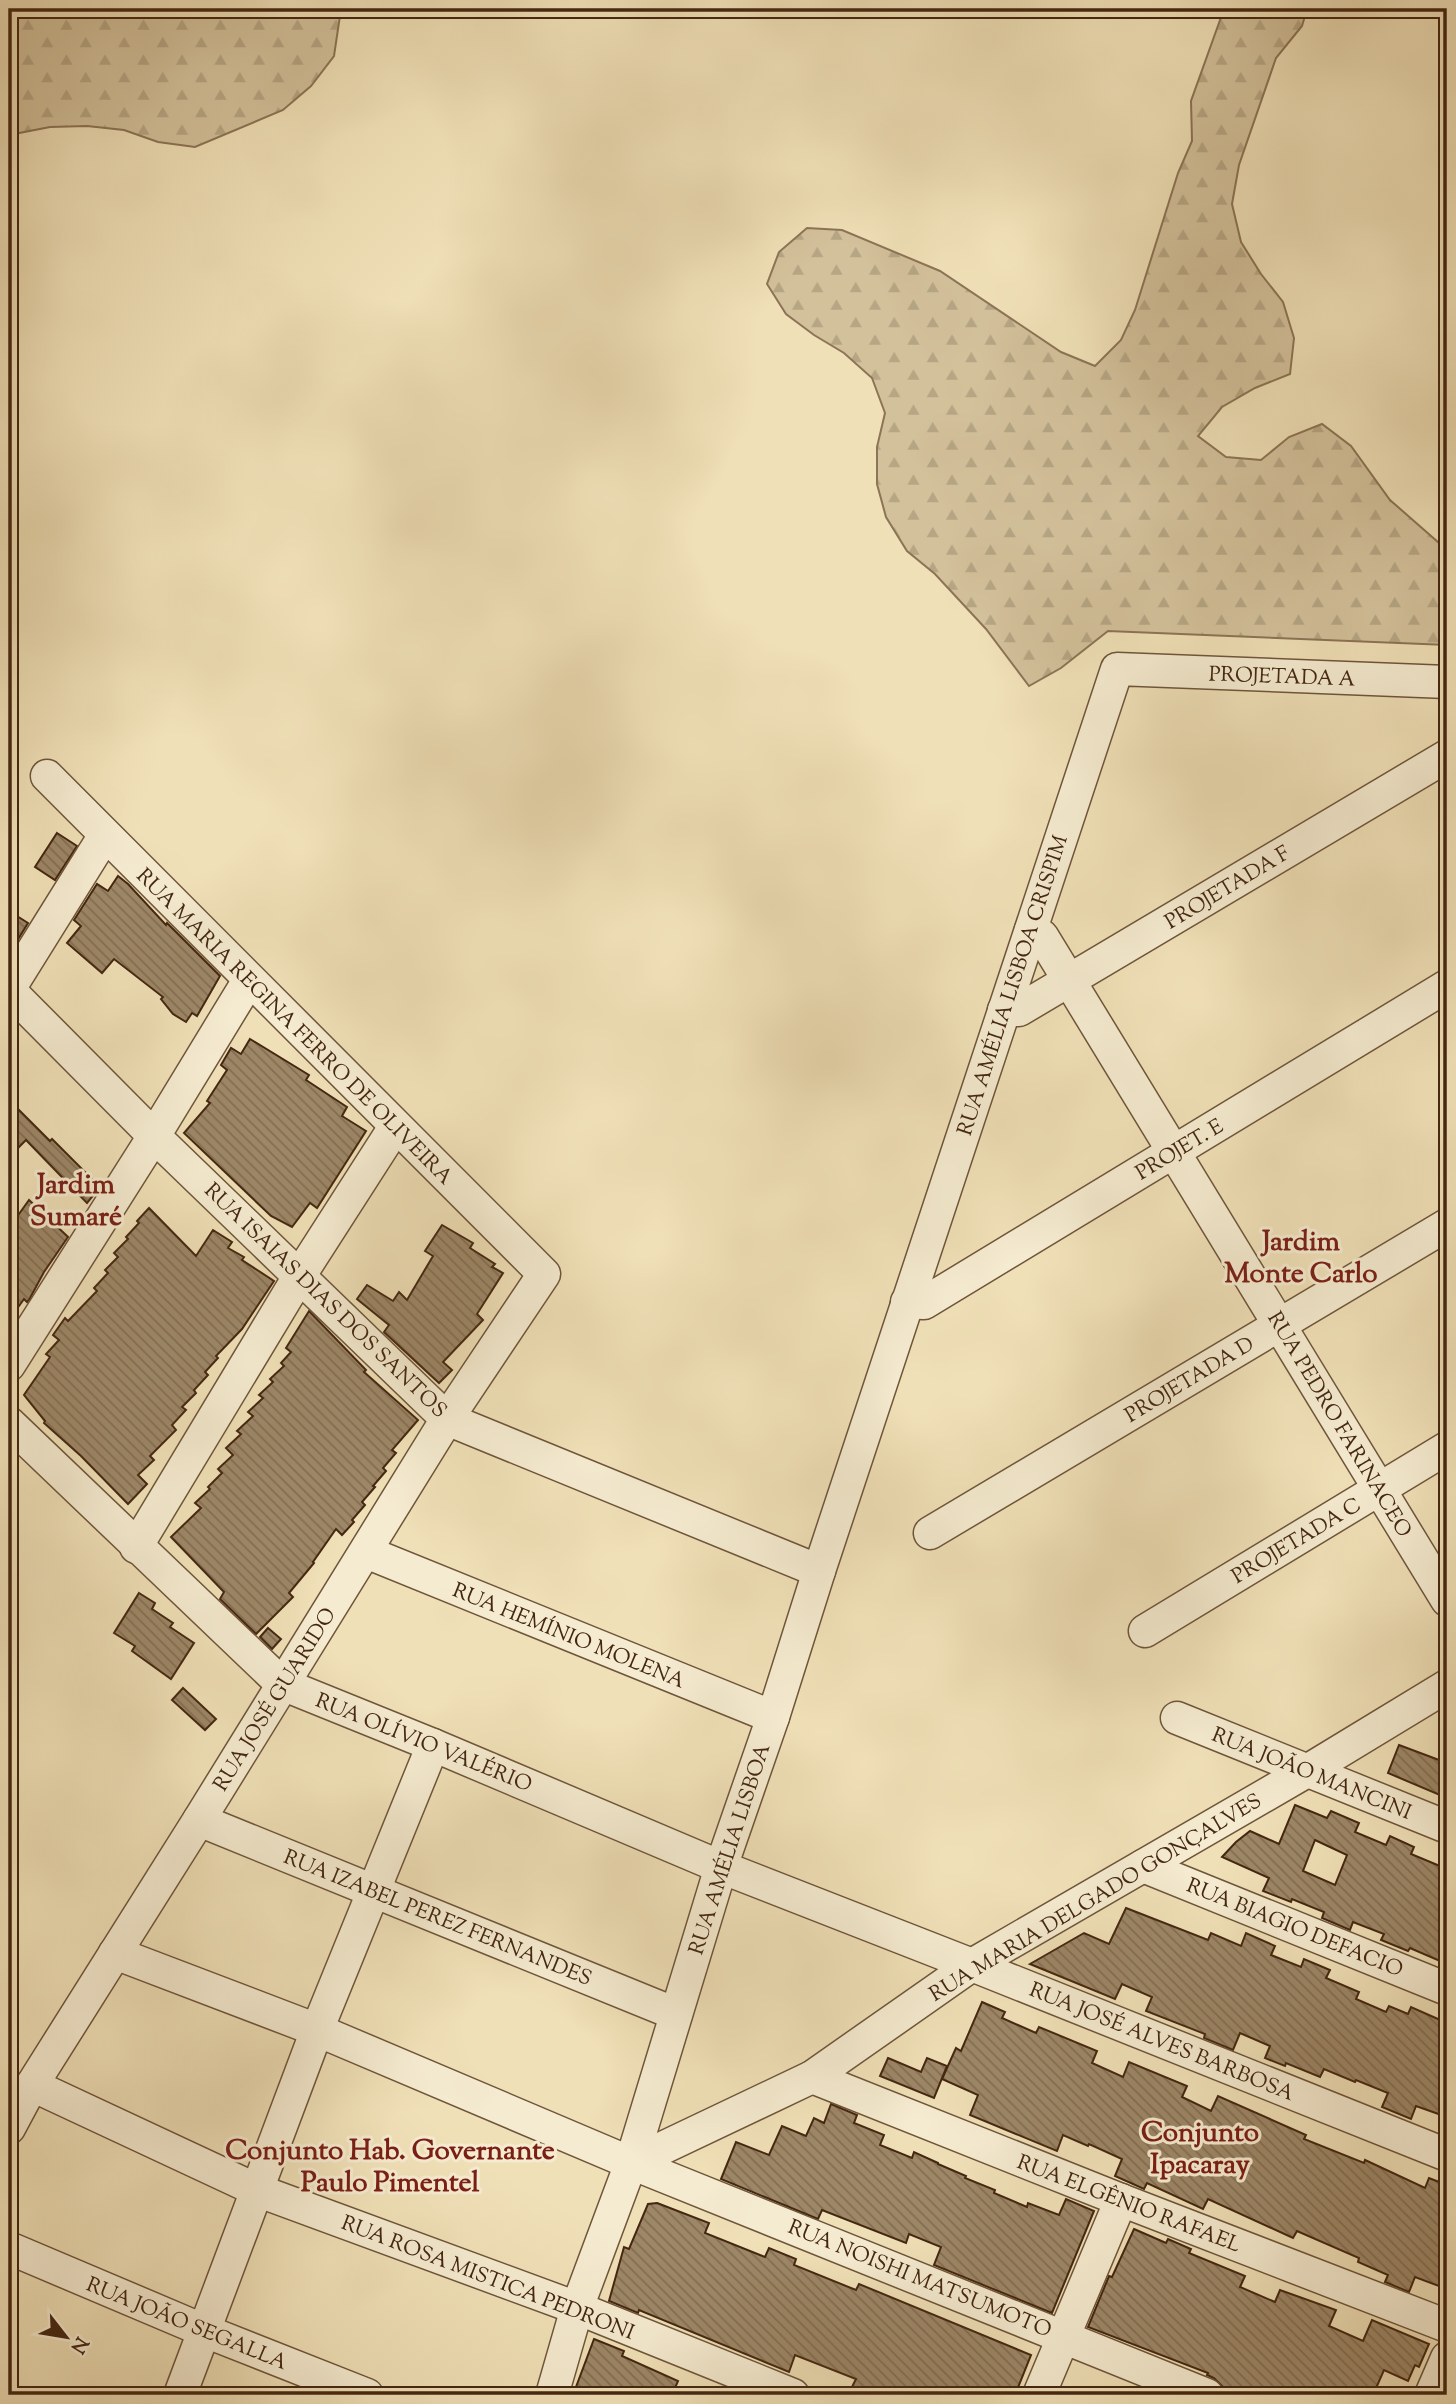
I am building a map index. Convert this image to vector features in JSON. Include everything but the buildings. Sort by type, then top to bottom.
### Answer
[{"type":"street","name":"PROJETADA A","points":[[1117,669],[1447,682]]},
{"type":"street","name":"RUA AMÉLIA LISBOA CRISPIM","points":[[907,1302],[1117,669]]},
{"type":"street","name":"PROJETADA F","points":[[1004,1010],[1019,1010],[1070,981],[1447,756]]},
{"type":"street","name":"RUA MARIA REGINA FERRO DE OLIVEIRA","points":[[47,776],[544,1274]]},
{"type":"street","points":[[9,990],[105,835]]},
{"type":"street","name":"RUA PEDRO FARINACEO","points":[[1031,930],[1042,936],[1070,981],[1447,1600]]},
{"type":"street","points":[[9,1365],[249,981]]},
{"type":"street","name":"PROJET. E","points":[[907,1302],[924,1303],[1447,986]]},
{"type":"street","name":"RUA ISAIAS DIAS DOS SANTOS","points":[[9,990],[154,1136],[447,1419],[818,1571]]},
{"type":"street","points":[[136,1547],[300,1275],[395,1127]]},
{"type":"street","name":"PROJETADA D","points":[[930,1533],[1447,1225]]},
{"type":"street","name":"RUA JOSÉ GUARIDO","points":[[9,2128],[32,2085],[447,1419],[544,1274]]},
{"type":"street","name":"RUA AMÉLIA LISBOA","points":[[552,2395],[577,2308],[631,2163],[720,1867],[773,1717],[907,1302]]},
{"type":"street","name":"RUA OLÍVIO VALÉRIO","points":[[9,1423],[282,1684],[720,1867]]},
{"type":"street","name":"PROJETADA C","points":[[1144,1631],[1447,1448]]},
{"type":"street","name":"RUA HEMÍNIO MOLENA","points":[[366,1552],[773,1717]]},
{"type":"street","name":"RUA MARIA DELGADO GONÇALVES","points":[[631,2163],[811,2077],[972,1965],[1307,1771],[1447,1686]]},
{"type":"street","name":"RUA JOÃO MANCINI","points":[[1177,1718],[1447,1827]]},
{"type":"street","points":[[180,2395],[317,2031],[433,1745]]},
{"type":"street","name":"RUA IZABEL PEREZ FERNANDES","points":[[199,1820],[676,2014]]},
{"type":"street","name":"RUA BIAGIO DEFACIO","points":[[1143,1866],[1447,1989]]},
{"type":"street","name":"RUA JOSÉ ALVES BARBOSA","points":[[720,1867],[1447,2155]]},
{"type":"street","name":"RUA NOISHI MATSUMOTO","points":[[115,1953],[317,2031],[631,2163],[1207,2395]]},
{"type":"street","name":"RUA ELGÊNIO RAFAEL","points":[[811,2077],[1447,2326]]},
{"type":"street","name":"RUA ROSA MISTICA PEDRONI","points":[[32,2085],[259,2191],[577,2308],[793,2395]]},
{"type":"street","points":[[1039,2395],[1121,2200]]},
{"type":"street","name":"RUA JOÃO SEGALLA","points":[[9,2248],[205,2331],[367,2395]]},
{"type":"green space","points":[[9,9],[341,9],[334,56],[311,86],[283,110],[195,147],[158,142],[124,130],[87,126],[50,127],[9,135]]},
{"type":"green space","points":[[1224,9],[1307,9],[1302,26],[1276,58],[1239,165],[1232,204],[1241,242],[1283,302],[1294,338],[1290,374],[1255,388],[1222,407],[1198,436],[1226,457],[1261,460],[1289,437],[1322,424],[1351,446],[1390,500],[1447,550],[1447,645],[1108,631],[1061,668],[1029,686],[986,629],[935,574],[907,551],[886,517],[877,484],[877,447],[885,413],[872,378],[844,353],[786,314],[767,284],[779,252],[807,228],[842,230],[940,271],[1061,352],[1095,366],[1121,340],[1135,310],[1178,173],[1192,141],[1191,101]]},
{"type":"district","name":"Jardim Sumaré","points":[[76,1199]]},
{"type":"district","name":"Jardim Monte Carlo","points":[[1301,1256]]},
{"type":"district","name":"Conjunto Ipacaray","points":[[1200,2147]]},
{"type":"district","name":"Conjunto Hab. Governante Paulo Pimentel","points":[[390,2165]]}]
